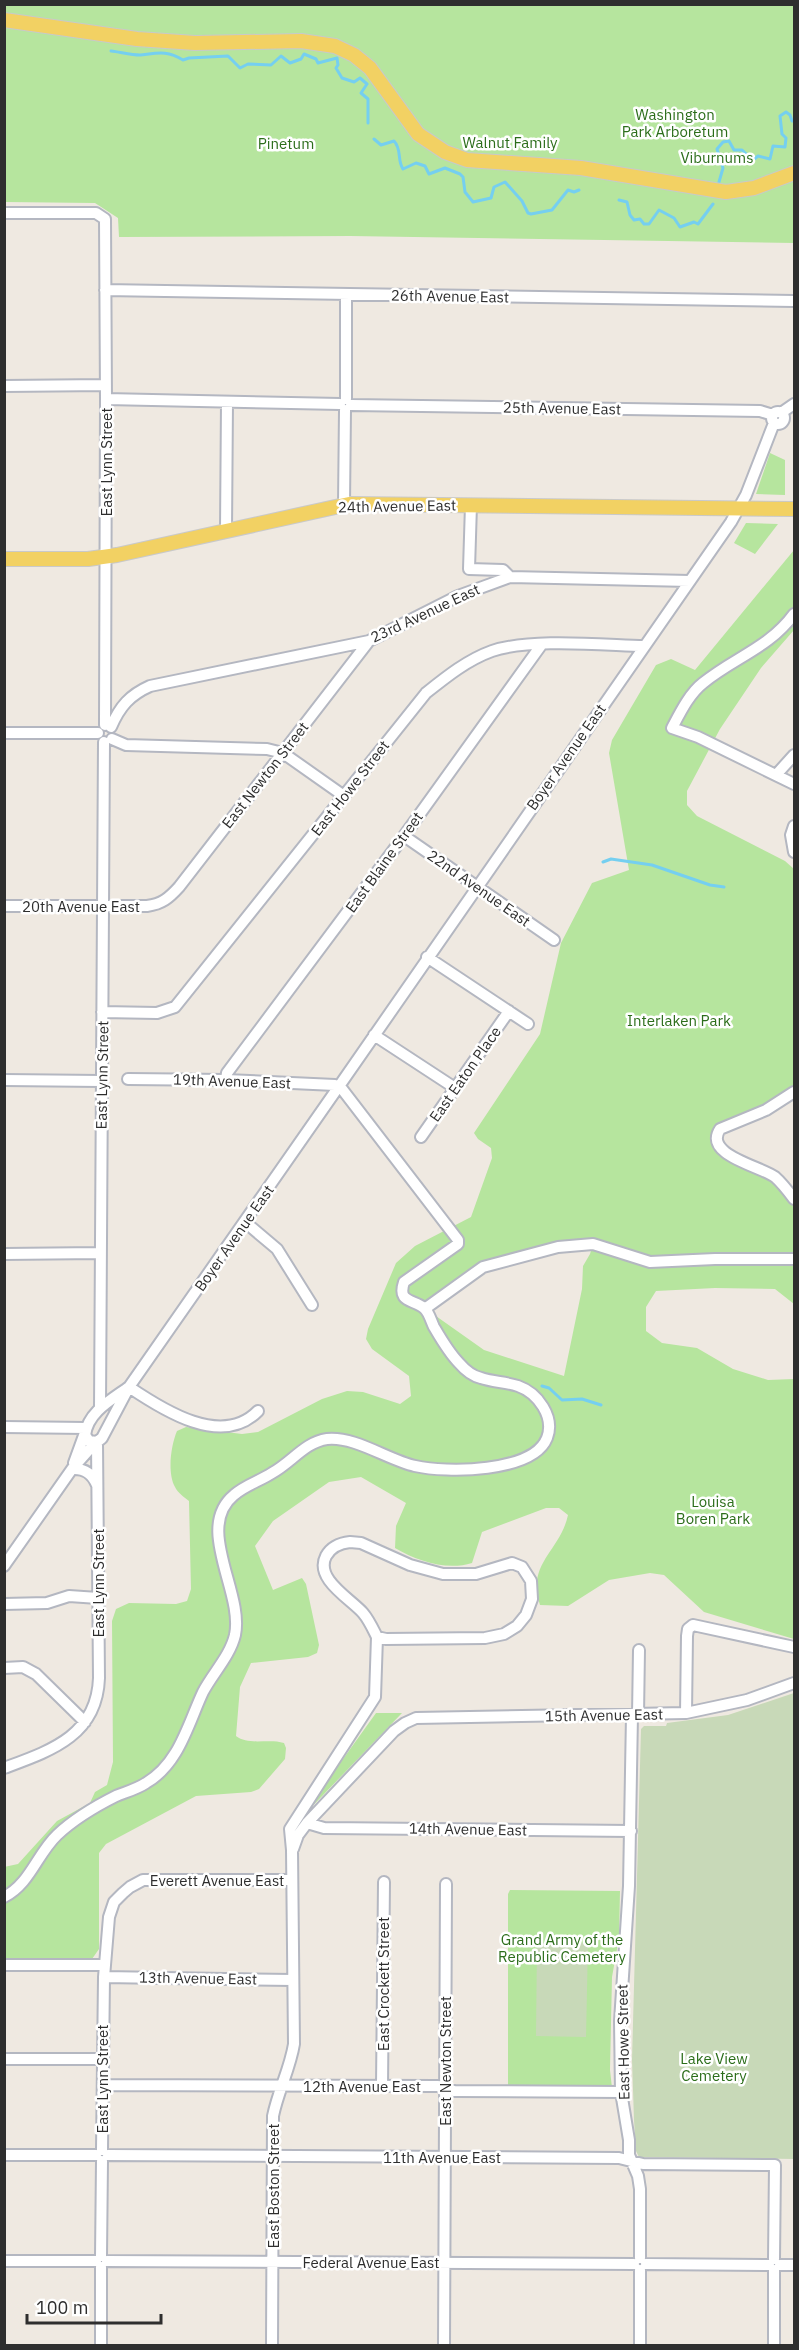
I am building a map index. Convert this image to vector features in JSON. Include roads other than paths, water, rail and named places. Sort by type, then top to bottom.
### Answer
[{"type":"main road","points":[[6,22],[27,22],[137,39],[195,42],[301,41],[335,46],[354,55],[370,68],[418,134],[445,152],[467,160],[581,168],[726,192],[754,188],[795,173]]},
{"type":"main road","name":"24th Avenue East","points":[[4,559],[105,557],[344,504],[795,509]]},
{"type":"street","name":"East Lynn Street","points":[[4,213],[96,213],[105,219],[106,733],[102,905],[100,1407]]},
{"type":"street","name":"26th Avenue East","points":[[105,290],[795,302]]},
{"type":"street","points":[[344,504],[346,295]]},
{"type":"street","points":[[4,386],[106,385]]},
{"type":"street","name":"25th Avenue East","points":[[106,399],[748,411],[776,417]]},
{"type":"street","points":[[226,530],[227,402]]},
{"type":"street","points":[[776,417],[795,404]]},
{"type":"street","name":"Boyer Avenue East","points":[[96,1442],[102,1438],[129,1387],[740,508],[776,417]]},
{"type":"street","points":[[471,505],[469,569],[503,570],[510,578]]},
{"type":"street","name":"23rd Avenue East","points":[[106,733],[129,697],[150,686],[369,640],[458,596],[510,578],[690,581]]},
{"type":"street","points":[[795,614],[777,635],[703,682],[688,700],[672,728],[698,737],[795,784]]},
{"type":"street","name":"East Newton Street","points":[[157,905],[167,900],[179,887],[369,640]]},
{"type":"street","name":"East Howe Street","points":[[102,1012],[157,1013],[175,1007],[426,693],[457,669],[492,651],[515,646],[542,644],[644,646]]},
{"type":"street","name":"East Blaine Street","points":[[226,1080],[227,1073],[404,836],[542,644]]},
{"type":"street","points":[[4,733],[106,733],[126,745],[267,749],[282,753],[344,796]]},
{"type":"street","points":[[776,775],[795,755]]},
{"type":"street","points":[[795,826],[791,843],[795,852]]},
{"type":"street","name":"22nd Avenue East","points":[[404,836],[554,940]]},
{"type":"street","name":"20th Avenue East","points":[[4,906],[157,905]]},
{"type":"street","points":[[427,957],[528,1023]]},
{"type":"street","name":"East Eaton Place","points":[[421,1137],[508,1011]]},
{"type":"street","points":[[374,1035],[455,1088]]},
{"type":"street","name":"19th Avenue East","points":[[128,1079],[226,1080],[339,1086]]},
{"type":"street","points":[[4,1080],[101,1081]]},
{"type":"street","points":[[4,1897],[22,1883],[54,1838],[68,1826],[115,1797],[147,1783],[173,1758],[203,1693],[234,1637],[236,1610],[222,1561],[218,1530],[223,1508],[234,1494],[280,1468],[314,1443],[327,1439],[348,1441],[418,1467],[452,1469],[502,1466],[516,1462],[533,1453],[545,1442],[549,1422],[545,1410],[537,1399],[521,1387],[478,1378],[467,1371],[447,1348],[426,1308],[404,1297],[402,1292],[404,1282],[458,1244],[450,1227],[339,1086]]},
{"type":"street","points":[[795,1092],[766,1110],[720,1129],[716,1140],[718,1146],[730,1156],[775,1177],[795,1199]]},
{"type":"street","points":[[245,1222],[277,1249],[312,1305]]},
{"type":"street","points":[[426,1308],[483,1267],[558,1247],[593,1244],[650,1262],[731,1258],[795,1259]]},
{"type":"street","points":[[4,1254],[100,1253]]},
{"type":"street","points":[[129,1387],[160,1409],[187,1420],[206,1424],[231,1427],[250,1419],[258,1411]]},
{"type":"street","name":"Boyer Avenue East","points":[[86,1429],[100,1407],[129,1387]]},
{"type":"street","points":[[100,1407],[110,1407],[115,1416]]},
{"type":"street","points":[[4,1427],[86,1429]]},
{"type":"street","points":[[4,1566],[72,1469],[96,1442],[87,1438],[86,1429]]},
{"type":"street","points":[[72,1469],[86,1429]]},
{"type":"street","name":"East Lynn Street","points":[[85,1722],[95,1702],[99,1683],[96,1442]]},
{"type":"street","points":[[72,1469],[89,1472],[98,1490]]},
{"type":"street","points":[[361,1543],[410,1565],[443,1574],[476,1574],[512,1563],[522,1567],[531,1581],[532,1599],[526,1615],[517,1626],[504,1634],[481,1638],[386,1639],[377,1637],[362,1612],[337,1589],[325,1570],[327,1555],[340,1544],[361,1543]]},
{"type":"street","points":[[4,1605],[47,1603],[69,1596],[98,1598]]},
{"type":"street","points":[[686,1713],[687,1635],[688,1629],[693,1625],[795,1647]]},
{"type":"street","name":"East Boston Street","points":[[272,2346],[273,2116],[288,2071],[294,2044],[290,1835],[292,1823],[375,1696],[377,1637]]},
{"type":"street","name":"East Howe Street","points":[[639,1650],[629,1886],[620,2004],[621,2092],[631,2161],[638,2176],[640,2189],[640,2346]]},
{"type":"street","points":[[4,1668],[23,1668],[36,1674],[85,1722],[62,1744],[4,1768]]},
{"type":"street","name":"15th Avenue East","points":[[410,1720],[428,1717],[686,1713],[747,1700],[795,1683]]},
{"type":"street","name":"East Boston Street","points":[[292,1850],[298,1834],[307,1822],[394,1731],[410,1720]]},
{"type":"street","name":"14th Avenue East","points":[[307,1822],[324,1828],[631,1831]]},
{"type":"street","name":"Everett Avenue East","points":[[114,1902],[130,1887],[143,1880],[292,1880]]},
{"type":"street","name":"East Crockett Street","points":[[382,2086],[384,1882]]},
{"type":"street","name":"East Newton Street","points":[[444,2346],[446,1884]]},
{"type":"street","name":"East Lynn Street","points":[[101,2346],[104,1977],[109,1917],[114,1902]]},
{"type":"street","points":[[4,1965],[105,1965]]},
{"type":"street","name":"13th Avenue East","points":[[104,1977],[293,1980]]},
{"type":"street","points":[[4,2059],[102,2059]]},
{"type":"street","name":"12th Avenue East","points":[[103,2085],[438,2086],[445,2089],[621,2092]]},
{"type":"street","name":"11th Avenue East","points":[[4,2155],[619,2158],[643,2164],[775,2164],[774,2265]]},
{"type":"street","name":"Federal Avenue East","points":[[4,2261],[795,2265]]},
{"type":"street","points":[[774,2265],[774,2346]]},
{"type":"waterway","points":[[111,51],[137,55],[167,53],[183,60],[228,56],[240,68],[248,64],[271,65],[281,56],[290,63],[301,59],[304,54],[316,59],[318,63],[337,58],[336,68],[342,78],[354,82],[360,78],[367,84],[361,93],[368,99],[368,123]]},
{"type":"waterway","points":[[719,182],[723,168],[717,149],[723,142],[729,141],[734,150],[742,150],[753,160],[758,156],[770,159],[773,146],[785,147],[786,138],[782,134],[780,116],[786,112],[794,121]]},
{"type":"waterway","points":[[374,139],[381,145],[394,141],[403,169],[416,163],[425,166],[429,174],[445,168],[460,174],[463,177],[465,192],[473,202],[491,198],[494,187],[505,182],[531,214],[552,210],[568,190],[574,192],[579,190]]},
{"type":"waterway","points":[[619,200],[627,202],[630,215],[634,220],[640,219],[644,224],[649,224],[659,210],[674,218],[680,227],[694,222],[698,224],[713,204]]},
{"type":"waterway","points":[[603,862],[611,859],[652,865],[710,885],[724,887]]},
{"type":"waterway","points":[[542,1386],[549,1388],[562,1400],[582,1399],[601,1405]]},
{"type":"park label","name":"Washington Park Arboretum","points":[[675,122]]},
{"type":"park label","name":"Walnut Family","points":[[510,142]]},
{"type":"park label","name":"Pinetum","points":[[286,143]]},
{"type":"park label","name":"Viburnums","points":[[717,157]]},
{"type":"park label","name":"Interlaken Park","points":[[679,1020]]},
{"type":"park label","name":"Louisa Boren Park","points":[[713,1510]]},
{"type":"park label","name":"Grand Army of the Republic Cemetery","points":[[562,1948]]},
{"type":"park label","name":"Lake View Cemetery","points":[[714,2066]]}]
